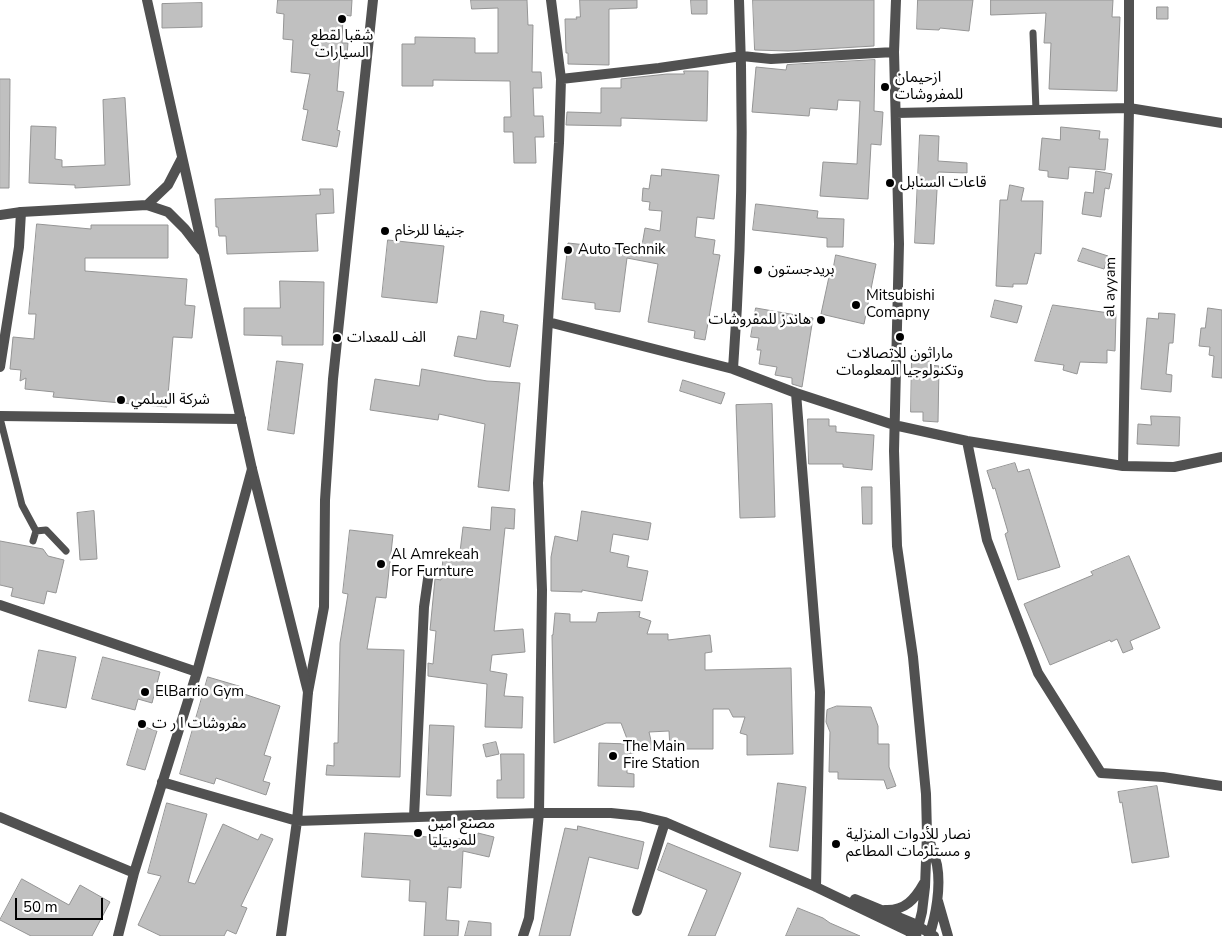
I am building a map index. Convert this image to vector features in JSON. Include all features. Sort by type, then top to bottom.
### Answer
[{"type":"street","points":[[147,0],[252,469],[308,692]]},
{"type":"street","points":[[281,936],[297,821],[308,692],[324,607],[324,500],[333,379],[373,0]]},
{"type":"street","points":[[523,936],[529,918],[539,813],[542,590],[538,483],[559,143],[561,79],[551,0]]},
{"type":"street","points":[[733,369],[741,216],[742,56],[739,0]]},
{"type":"street","points":[[896,0],[894,52],[899,244],[894,425],[898,546],[913,657],[926,794],[927,834],[925,880],[916,933]]},
{"type":"street","name":"al ayyam","points":[[1123,466],[1129,0]]},
{"type":"street","points":[[561,79],[742,56],[771,58],[894,52]]},
{"type":"street","points":[[896,113],[1129,108],[1222,123]]},
{"type":"street","points":[[147,206],[168,185],[182,158]]},
{"type":"street","points":[[0,215],[21,212],[147,206],[168,212],[185,229],[204,254]]},
{"type":"street","points":[[0,367],[20,247],[21,212]]},
{"type":"street","points":[[548,322],[733,369],[796,393],[894,425],[967,442],[1123,466],[1174,467],[1222,458]]},
{"type":"street","points":[[796,393],[820,692],[816,887]]},
{"type":"street","points":[[0,417],[241,419]]},
{"type":"street","points":[[967,442],[987,540],[1038,673],[1101,773],[1163,777],[1222,786]]},
{"type":"street","points":[[118,936],[134,873],[197,672],[252,469]]},
{"type":"street","points":[[414,817],[424,607],[429,572]]},
{"type":"street","points":[[0,605],[197,672]]},
{"type":"street","points":[[162,782],[297,821],[539,813],[611,813],[640,816],[665,822],[816,887],[892,924],[916,933],[931,935],[937,893],[937,867],[927,834]]},
{"type":"street","points":[[0,816],[134,873]]},
{"type":"street","points":[[637,911],[665,822]]},
{"type":"street","points":[[881,910],[903,907],[915,898],[925,880]]},
{"type":"street","points":[[816,887],[881,910],[916,933]]},
{"type":"street","points":[[937,893],[939,907],[948,936]]},
{"type":"street","points":[[892,924],[898,936]]},
{"type":"lane","points":[[1033,33],[1036,110]]},
{"type":"lane","points":[[0,417],[22,505],[36,530],[33,541]]},
{"type":"lane","points":[[36,530],[46,530],[66,551]]},
{"type":"building","points":[[278,0],[352,0],[351,16],[343,15],[342,43],[348,43],[347,55],[340,55],[337,91],[344,92],[337,130],[340,131],[337,147],[302,140],[308,110],[303,109],[310,74],[291,72],[293,40],[283,39],[284,14],[277,13]]},
{"type":"building","points":[[471,0],[527,0],[528,25],[533,25],[532,72],[541,72],[542,88],[533,88],[534,116],[543,116],[544,137],[535,137],[536,163],[514,163],[513,132],[504,132],[504,117],[511,117],[510,81],[433,80],[433,86],[402,86],[402,44],[415,44],[415,37],[475,38],[475,53],[498,53],[498,8],[472,9]]},
{"type":"building","points":[[580,0],[637,0],[637,8],[609,9],[609,65],[568,64],[565,19],[577,19],[576,17],[580,17]]},
{"type":"building","points":[[691,0],[707,0],[707,14],[692,14]]},
{"type":"building","points":[[753,0],[874,0],[874,46],[788,51],[755,50]]},
{"type":"building","points":[[918,0],[973,0],[969,31],[940,28],[939,30],[917,29]]},
{"type":"building","points":[[991,0],[1113,0],[1112,17],[1120,17],[1117,91],[1049,89],[1051,43],[1044,43],[1046,13],[991,15]]},
{"type":"building","points":[[202,3],[202,27],[162,28],[162,4]]},
{"type":"building","points":[[1157,7],[1168,7],[1168,19],[1157,19]]},
{"type":"building","points":[[875,60],[874,111],[883,112],[881,145],[871,144],[868,199],[820,196],[823,162],[857,164],[860,101],[838,100],[837,110],[810,108],[809,116],[752,112],[756,67],[786,70],[787,65]]},
{"type":"building","points":[[684,71],[708,71],[707,121],[621,118],[621,126],[566,125],[567,112],[601,113],[601,88],[621,88],[621,79],[684,74]]},
{"type":"building","points":[[0,79],[10,79],[9,188],[0,188]]},
{"type":"building","points":[[125,98],[130,185],[75,188],[75,185],[29,183],[31,126],[56,127],[55,159],[62,160],[62,167],[105,165],[103,100]]},
{"type":"building","points":[[1061,127],[1100,131],[1099,139],[1108,139],[1105,170],[1069,167],[1068,179],[1048,177],[1048,171],[1039,170],[1042,138],[1060,140]]},
{"type":"building","points":[[920,135],[939,136],[938,161],[967,163],[967,173],[938,172],[934,244],[915,243]]},
{"type":"building","points":[[662,169],[719,175],[714,219],[697,217],[695,237],[715,240],[713,254],[720,255],[705,340],[694,338],[695,331],[648,322],[658,264],[627,258],[620,312],[595,309],[595,303],[562,299],[568,243],[641,251],[645,228],[660,231],[662,211],[649,210],[650,202],[642,201],[643,188],[649,189],[651,175],[661,176]]},
{"type":"building","points":[[1096,171],[1112,174],[1109,189],[1105,188],[1101,217],[1082,214],[1085,192],[1093,193]]},
{"type":"building","points":[[1010,185],[1024,188],[1021,201],[1043,201],[1041,254],[1035,253],[1027,284],[1013,284],[1013,287],[996,286],[1000,200],[1007,200]]},
{"type":"building","points":[[320,189],[333,189],[334,213],[316,214],[318,251],[227,254],[226,236],[219,236],[218,227],[216,227],[215,199],[320,195]]},
{"type":"building","points":[[756,204],[818,211],[817,218],[844,219],[843,247],[827,247],[827,238],[753,230]]},
{"type":"building","points":[[37,224],[91,229],[91,225],[168,225],[168,258],[85,258],[85,271],[187,279],[185,305],[195,306],[192,338],[173,337],[167,407],[53,397],[54,392],[25,389],[26,378],[20,381],[21,370],[10,369],[13,337],[34,339],[36,314],[29,314]]},
{"type":"building","points":[[388,240],[444,246],[437,303],[382,297]]},
{"type":"building","points":[[1083,248],[1108,256],[1104,269],[1078,261]]},
{"type":"building","points":[[836,255],[876,264],[864,324],[821,314],[830,272],[832,273]]},
{"type":"building","points":[[280,281],[324,282],[323,345],[282,345],[282,336],[244,335],[244,308],[280,308]]},
{"type":"building","points":[[995,300],[1022,306],[1017,323],[991,317]]},
{"type":"building","points":[[1053,305],[1116,314],[1115,351],[1107,350],[1107,363],[1080,362],[1077,374],[1063,370],[1064,365],[1035,361]]},
{"type":"building","points":[[756,308],[813,318],[802,387],[792,384],[792,378],[775,375],[777,367],[759,364],[761,350],[757,350],[759,338],[751,337]]},
{"type":"building","points":[[1208,308],[1222,310],[1222,378],[1212,377],[1214,356],[1209,355],[1210,347],[1199,346],[1201,328],[1205,328]]},
{"type":"building","points":[[481,311],[504,315],[503,322],[518,325],[510,367],[454,356],[458,336],[476,339]]},
{"type":"building","points":[[1159,313],[1175,314],[1173,343],[1169,343],[1166,374],[1172,375],[1171,392],[1141,389],[1147,318],[1158,319]]},
{"type":"building","points":[[912,356],[929,356],[929,365],[939,366],[938,422],[923,421],[923,412],[911,412]]},
{"type":"building","points":[[277,361],[303,364],[294,434],[268,430]]},
{"type":"building","points":[[422,369],[487,381],[520,383],[509,491],[478,487],[485,424],[439,414],[438,420],[370,410],[375,379],[419,386]]},
{"type":"building","points":[[683,380],[725,393],[721,404],[680,391]]},
{"type":"building","points":[[772,404],[775,517],[740,518],[736,405]]},
{"type":"building","points":[[1151,416],[1180,417],[1179,446],[1137,444],[1138,424],[1151,425]]},
{"type":"building","points":[[808,419],[829,419],[829,426],[836,426],[836,432],[874,435],[872,470],[843,467],[843,464],[809,464]]},
{"type":"building","points":[[1015,463],[1018,472],[1029,469],[1060,567],[1018,580],[1005,534],[1008,532],[995,488],[993,489],[987,471]]},
{"type":"building","points":[[862,487],[872,487],[872,524],[863,524]]},
{"type":"building","points":[[492,507],[515,509],[514,529],[505,528],[494,631],[523,629],[525,652],[492,655],[490,671],[507,674],[504,696],[523,697],[522,728],[485,727],[487,684],[428,676],[428,663],[433,664],[436,631],[430,630],[435,579],[441,580],[443,558],[459,560],[463,527],[490,530]]},
{"type":"building","points":[[94,511],[97,559],[80,560],[77,513]]},
{"type":"building","points":[[582,511],[651,523],[648,540],[613,534],[610,552],[629,556],[627,567],[648,571],[642,601],[582,590],[582,592],[551,591],[551,557],[555,536],[577,541]]},
{"type":"building","points":[[350,530],[393,535],[386,598],[376,597],[367,649],[404,650],[400,777],[326,775],[327,765],[334,766],[334,743],[338,743],[340,643],[348,594],[343,593]]},
{"type":"building","points":[[0,541],[43,549],[48,556],[64,560],[56,593],[47,591],[44,604],[11,596],[13,588],[0,585]]},
{"type":"building","points":[[1129,556],[1160,628],[1130,641],[1133,649],[1123,653],[1117,639],[1111,642],[1110,640],[1050,665],[1024,604],[1093,575],[1091,572]]},
{"type":"building","points":[[640,612],[639,617],[651,621],[647,634],[668,634],[668,640],[710,635],[712,652],[705,653],[705,670],[791,668],[793,754],[747,755],[747,735],[740,733],[745,717],[733,717],[729,709],[713,709],[713,749],[670,749],[669,731],[649,732],[653,749],[627,754],[627,773],[634,774],[634,787],[598,786],[599,743],[629,744],[621,723],[606,723],[554,743],[552,635],[555,613],[570,614],[570,622],[596,622],[598,613]]},
{"type":"building","points":[[39,650],[76,657],[66,708],[29,701]]},
{"type":"building","points":[[103,657],[160,672],[152,703],[138,699],[135,710],[92,699]]},
{"type":"building","points":[[208,677],[242,687],[241,693],[280,706],[264,755],[271,757],[263,781],[270,783],[266,795],[216,778],[214,784],[180,774]]},
{"type":"building","points":[[837,706],[871,707],[878,726],[878,744],[889,744],[889,767],[896,786],[887,789],[884,780],[838,779],[838,772],[829,772],[830,732],[826,722],[827,710]]},
{"type":"building","points":[[139,725],[157,731],[145,770],[127,765]]},
{"type":"building","points":[[430,725],[454,726],[451,796],[427,795]]},
{"type":"building","points":[[496,742],[499,754],[486,757],[483,745]]},
{"type":"building","points":[[501,754],[524,754],[524,798],[497,798],[497,780],[501,780]]},
{"type":"building","points":[[778,783],[806,787],[798,851],[770,847]]},
{"type":"building","points":[[1157,786],[1169,857],[1132,863],[1122,802],[1120,803],[1118,792]]},
{"type":"building","points":[[167,803],[207,814],[188,882],[195,884],[223,824],[258,840],[261,834],[273,839],[241,906],[247,908],[236,934],[227,930],[224,936],[161,936],[138,925],[161,876],[148,873]]},
{"type":"building","points":[[578,826],[644,842],[638,869],[589,857],[570,936],[539,936],[565,828],[577,830]]},
{"type":"building","points":[[365,833],[477,840],[478,833],[494,837],[489,857],[463,851],[461,888],[448,887],[446,920],[459,921],[458,936],[424,936],[426,902],[409,901],[410,880],[362,877]]},
{"type":"building","points":[[668,843],[741,873],[715,936],[688,936],[707,890],[658,870]]},
{"type":"building","points":[[22,879],[69,905],[80,885],[110,902],[92,936],[31,936],[0,920]]},
{"type":"building","points":[[798,908],[823,918],[860,936],[786,936]]},
{"type":"building","points":[[469,921],[491,923],[491,936],[465,936]]},
{"type":"place","name":"شقبا لقطع السيارات","points":[[342,19]]},
{"type":"place","name":"ازحيمان للمفروشات","points":[[885,87]]},
{"type":"place","name":"قاعات السنابل","points":[[890,183]]},
{"type":"place","name":"جنيفا للرخام","points":[[385,231]]},
{"type":"place","name":"Auto Technik","points":[[568,250]]},
{"type":"place","name":"بريدجستون","points":[[758,270]]},
{"type":"place","name":"Mitsubishi Comapny","points":[[856,305]]},
{"type":"place","name":"هاندز للمفروشات","points":[[821,320]]},
{"type":"place","name":"ماراثون للاتصالات وتكنولوجيا المعلومات","points":[[900,337]]},
{"type":"place","name":"الف للمعدات","points":[[337,338]]},
{"type":"place","name":"شركة السلمي","points":[[121,400]]},
{"type":"place","name":"Al Amrekeah For Furnture","points":[[381,564]]},
{"type":"place","name":"ElBarrio Gym","points":[[145,692]]},
{"type":"place","name":"مفروشات ا ر ت","points":[[142,724]]},
{"type":"place","name":"The Main Fire Station","points":[[613,756]]},
{"type":"place","name":"مصنع امين للموبيليا","points":[[418,833]]},
{"type":"place","name":"نصار للأدوات المنزلية و مستلزمات المطاعم","points":[[836,844]]}]
